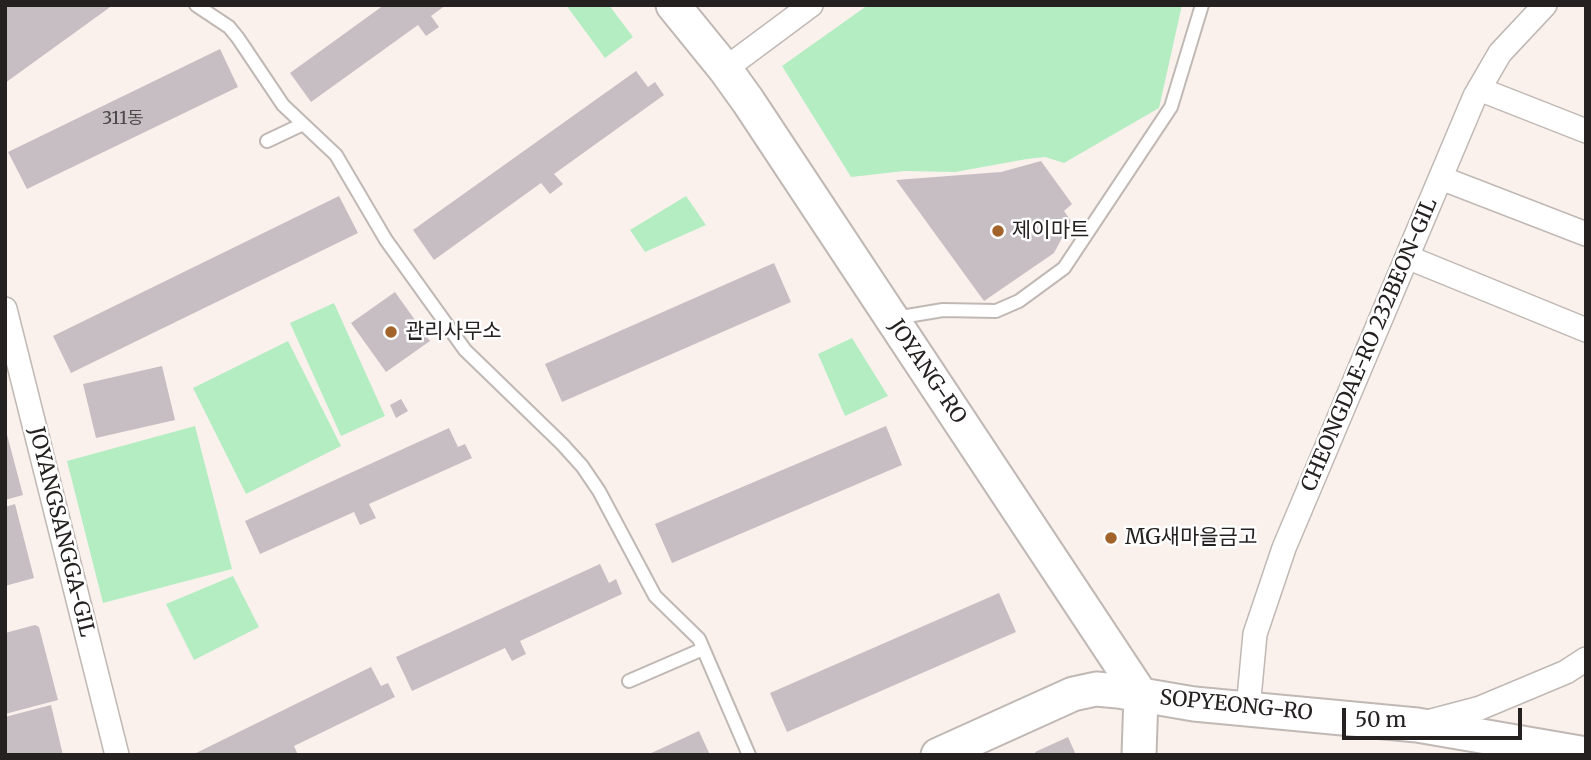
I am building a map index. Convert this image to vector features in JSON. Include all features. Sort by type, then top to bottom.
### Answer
[{"type":"street","name":"JOYANG-RO","points":[[673,5],[725,69],[1141,695]]},
{"type":"street","points":[[725,69],[811,5]]},
{"type":"street","name":"CHEONGDAE-RO 232BEON-GIL","points":[[1248,709],[1255,634],[1284,548],[1479,89],[1500,53],[1545,5]]},
{"type":"street","points":[[1479,89],[1586,131]]},
{"type":"street","points":[[1441,178],[1586,234]]},
{"type":"street","points":[[1407,257],[1586,330]]},
{"type":"street","name":"JOYANGSANGGA-GIL","points":[[5,309],[117,755]]},
{"type":"street","points":[[1417,725],[1480,708],[1566,672],[1586,659]]},
{"type":"street","name":"SOPYEONG-RO","points":[[938,755],[1073,694],[1096,689],[1194,704],[1417,725],[1586,754]]},
{"type":"street","points":[[1139,755],[1141,695]]},
{"type":"lane","points":[[196,5],[218,17],[229,27],[283,105],[336,155],[386,240],[464,350],[582,466],[599,491],[655,596],[699,639],[749,755]]},
{"type":"lane","points":[[892,318],[943,310],[996,311],[1019,302],[1064,268],[1171,107],[1202,5]]},
{"type":"lane","points":[[267,142],[303,124]]},
{"type":"lane","points":[[629,681],[703,649]]},
{"type":"green space","points":[[566,5],[609,5],[633,37],[605,58]]},
{"type":"green space","points":[[868,5],[1182,5],[1159,108],[1064,163],[1045,157],[955,172],[904,171],[851,177],[782,66]]},
{"type":"green space","points":[[686,196],[706,225],[645,252],[630,230]]},
{"type":"green space","points":[[334,303],[385,416],[341,436],[290,323]]},
{"type":"green space","points":[[852,338],[888,396],[845,416],[818,354]]},
{"type":"green space","points":[[288,341],[341,446],[246,494],[193,388]]},
{"type":"green space","points":[[195,426],[232,569],[103,603],[67,461]]},
{"type":"green space","points":[[233,576],[259,627],[194,660],[166,604]]},
{"type":"building","points":[[5,5],[113,5],[5,83]]},
{"type":"building","points":[[384,5],[446,5],[431,16],[439,27],[426,36],[418,25],[311,102],[290,73]]},
{"type":"building","points":[[220,49],[238,87],[27,189],[8,152]]},
{"type":"building","points":[[636,71],[648,87],[655,82],[664,95],[554,174],[563,184],[550,194],[541,183],[434,260],[413,230]]},
{"type":"building","points":[[1041,161],[1072,204],[1064,211],[1071,221],[1054,253],[984,301],[896,180],[1001,172]]},
{"type":"building","points":[[339,196],[358,233],[71,373],[53,336]]},
{"type":"building","points":[[774,263],[791,302],[562,402],[545,364]]},
{"type":"building","name":"관리사무소","points":[[395,292],[430,341],[386,372],[351,323]]},
{"type":"building","points":[[162,366],[175,420],[96,438],[83,384]]},
{"type":"building","points":[[401,399],[408,411],[396,418],[390,405]]},
{"type":"building","points":[[886,426],[902,465],[672,563],[655,524]]},
{"type":"building","points":[[5,427],[23,495],[5,500]]},
{"type":"building","points":[[449,428],[458,447],[465,444],[472,458],[369,504],[376,518],[360,525],[354,512],[260,554],[245,521]]},
{"type":"building","points":[[15,504],[34,578],[5,586],[5,507]]},
{"type":"building","points":[[600,564],[609,583],[616,579],[622,594],[520,641],[526,654],[512,661],[505,648],[412,691],[396,657]]},
{"type":"building","points":[[999,593],[1016,632],[787,732],[770,693]]},
{"type":"building","points":[[35,625],[39,627],[58,700],[5,714],[5,633]]},
{"type":"building","points":[[371,667],[381,686],[388,683],[395,697],[294,746],[298,755],[192,755]]},
{"type":"building","points":[[51,705],[63,755],[5,755],[5,717]]},
{"type":"building","points":[[699,731],[710,755],[647,755]]},
{"type":"building","points":[[1068,737],[1076,755],[1036,755],[1035,752]]},
{"type":"place","name":"제이마트","points":[[998,231]]},
{"type":"place","name":"관리사무소","points":[[391,332]]},
{"type":"place","name":"MG새마을금고","points":[[1111,538]]}]
